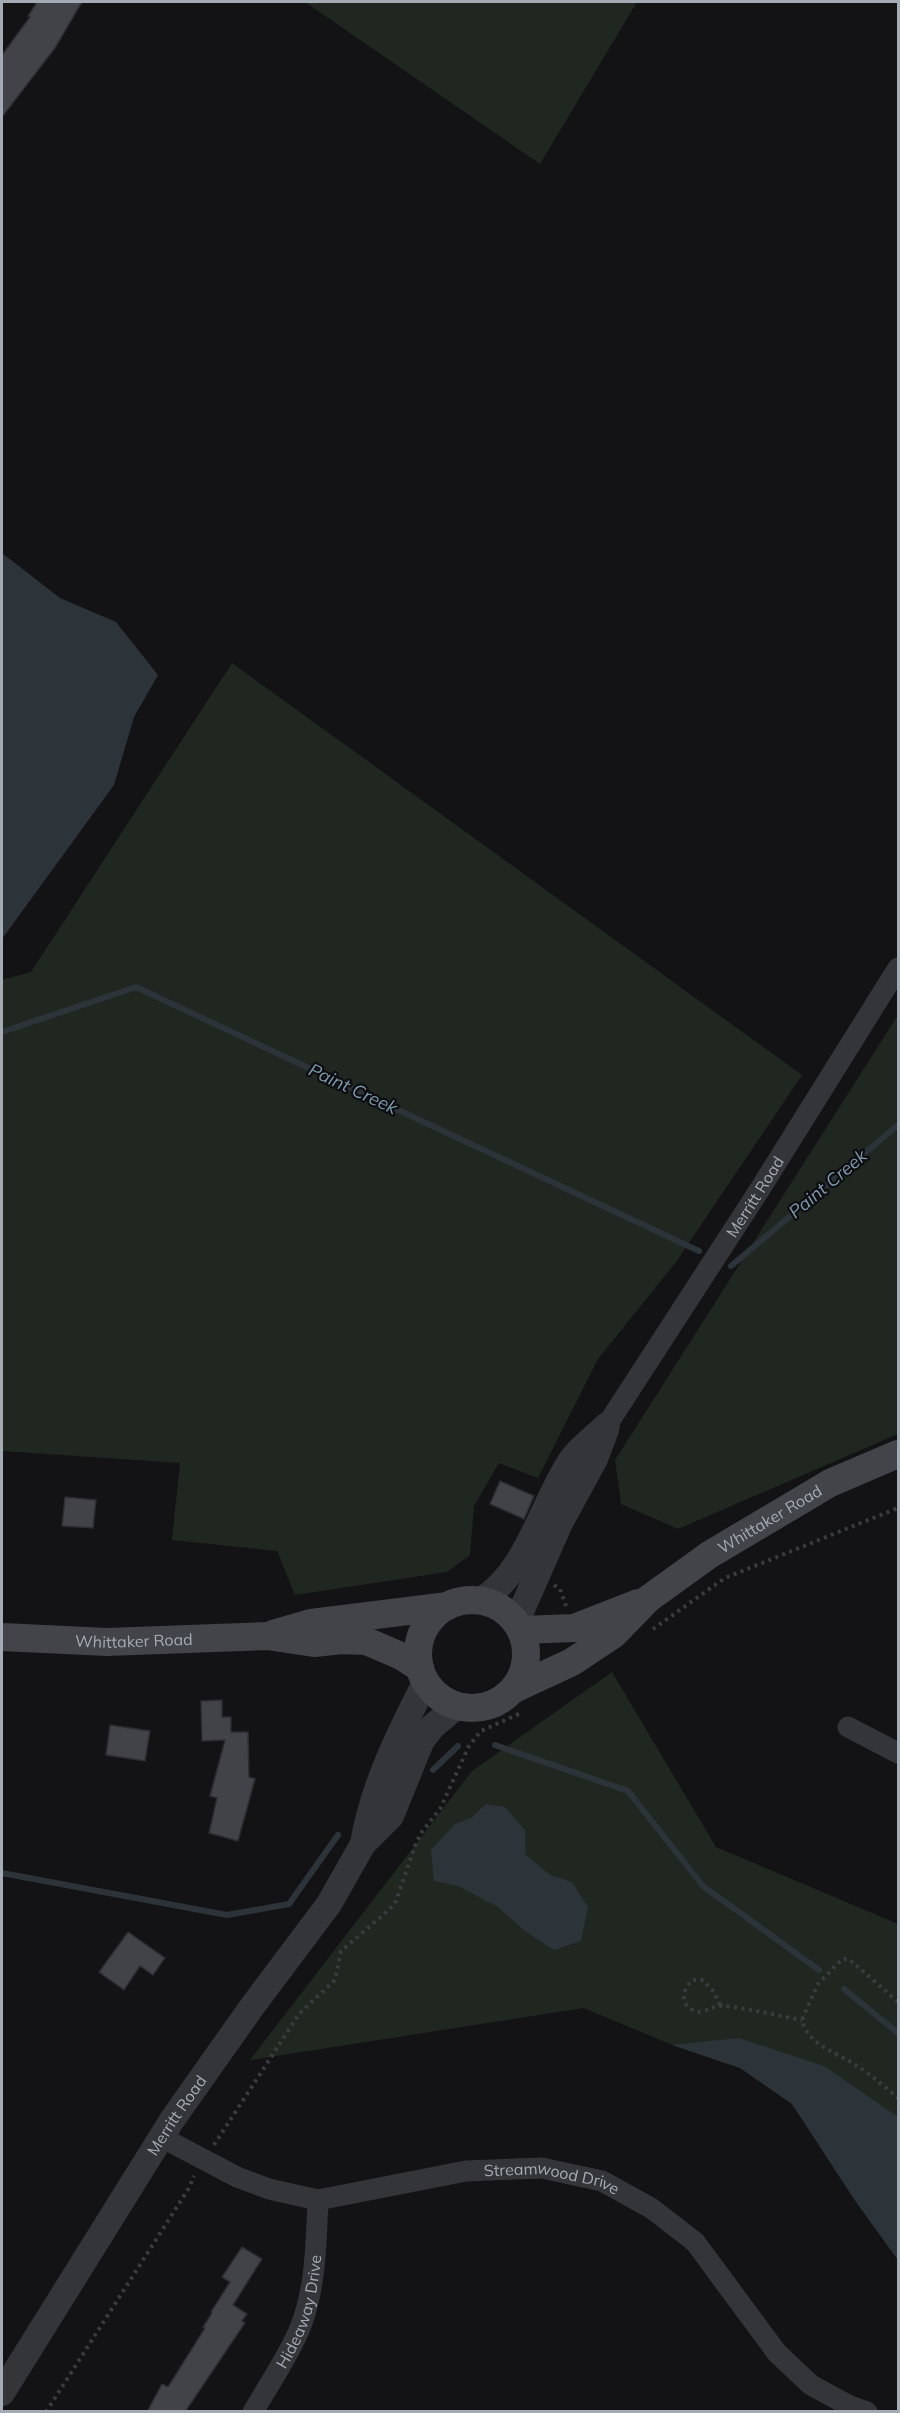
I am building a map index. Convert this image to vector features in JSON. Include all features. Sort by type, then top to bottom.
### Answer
[{"type":"main road","name":"Whittaker Road","points":[[519,1700],[614,1634],[648,1599],[709,1555],[830,1483],[898,1454]]},
{"type":"main road","name":"Whittaker Road","points":[[518,1627],[574,1628],[648,1599]]},
{"type":"main road","points":[[463,1601],[479,1601],[494,1605],[506,1612],[518,1627],[525,1645],[526,1661],[519,1700],[502,1699],[488,1706],[473,1708],[457,1706],[434,1692],[423,1675],[419,1654],[424,1632],[436,1614],[448,1606],[463,1601]]},
{"type":"main road","name":"Whittaker Road","points":[[267,1636],[311,1623],[448,1606]]},
{"type":"main road","name":"Whittaker Road","points":[[2,1636],[107,1642],[267,1636],[314,1643],[342,1640],[366,1641],[387,1648],[423,1675]]},
{"type":"street","name":"Merritt Road","points":[[518,1627],[560,1523],[595,1459],[607,1425],[760,1189],[898,968]]},
{"type":"street","name":"Merritt Road","points":[[479,1601],[499,1588],[513,1570],[572,1458],[607,1425]]},
{"type":"street","name":"Merritt Road","points":[[363,1844],[368,1814],[410,1713],[423,1675]]},
{"type":"street","name":"Merritt Road","points":[[2,2393],[161,2137],[251,2008],[329,1905],[363,1844],[391,1816],[421,1742],[432,1727],[457,1706]]},
{"type":"street","points":[[848,1727],[898,1753]]},
{"type":"street","name":"Streamwood Drive","points":[[161,2137],[237,2177],[269,2189],[318,2200],[466,2171],[542,2168],[602,2181],[651,2208],[694,2242],[777,2353],[811,2385],[848,2405],[867,2412]]},
{"type":"street","name":"Hideaway Drive","points":[[253,2412],[291,2348],[309,2300],[314,2266],[318,2200]]},
{"type":"path","points":[[648,1633],[725,1578],[898,1508]]},
{"type":"path","points":[[546,1582],[560,1589],[566,1609]]},
{"type":"path","points":[[46,2412],[189,2188],[202,2159],[220,2137],[299,2014],[335,1980],[341,1951],[390,1909],[396,1900],[421,1833],[440,1809],[469,1746],[481,1731],[519,1700]]},
{"type":"path","points":[[898,2002],[849,1959],[842,1959],[818,1984],[802,2020],[808,2036],[822,2047],[854,2064],[898,2098]]},
{"type":"path","points":[[720,2005],[710,1986],[703,1980],[693,1980],[685,1987],[683,1995],[686,2003],[694,2010],[707,2011],[720,2005],[802,2020]]},
{"type":"shaded area","points":[[305,2],[637,2],[540,164]]},
{"type":"shaded area","points":[[2,553],[60,598],[116,622],[158,675],[134,717],[114,785],[2,939]]},
{"type":"shaded area","points":[[232,663],[802,1075],[676,1262],[598,1359],[538,1478],[499,1463],[474,1506],[470,1555],[447,1572],[295,1595],[277,1551],[172,1540],[180,1463],[2,1451],[2,980],[31,972]]},
{"type":"shaded area","points":[[898,1015],[898,1434],[678,1529],[621,1504],[615,1460]]},
{"type":"shaded area","points":[[612,1672],[716,1847],[898,1924],[898,2260],[856,2202],[792,2104],[740,2068],[672,2045],[584,2008],[250,2060],[472,1771]]},
{"type":"shaded area","points":[[486,1804],[505,1807],[525,1830],[525,1854],[550,1875],[572,1882],[588,1907],[581,1941],[554,1950],[526,1932],[498,1907],[458,1886],[434,1881],[431,1850],[455,1824],[471,1818]]},
{"type":"shaded area","points":[[739,2038],[824,2066],[898,2117],[898,2260],[856,2202],[792,2104],[740,2068],[672,2045]]},
{"type":"building","points":[[37,2],[82,2],[55,48],[2,117],[2,55],[30,17],[28,16]]},
{"type":"building","points":[[500,1481],[534,1496],[524,1519],[490,1504]]},
{"type":"building","points":[[65,1497],[96,1500],[93,1528],[62,1526]]},
{"type":"building","points":[[222,1700],[222,1717],[231,1717],[231,1732],[248,1732],[249,1777],[255,1779],[238,1841],[209,1833],[217,1798],[210,1796],[225,1740],[202,1741],[201,1701]]},
{"type":"building","points":[[110,1725],[150,1731],[145,1761],[106,1755]]},
{"type":"building","points":[[128,1932],[165,1958],[153,1975],[140,1966],[124,1990],[99,1972]]},
{"type":"building","points":[[242,2247],[262,2259],[233,2305],[247,2314],[242,2321],[245,2323],[185,2412],[147,2412],[162,2384],[168,2387],[205,2328],[203,2327],[211,2312],[230,2282],[222,2277]]},
{"type":"waterway","name":"Paint Creek","points":[[2,1032],[136,987],[699,1251]]},
{"type":"waterway","name":"Paint Creek","points":[[731,1266],[898,1125]]},
{"type":"waterway","points":[[495,1745],[628,1791],[703,1886],[819,1970]]},
{"type":"waterway","points":[[433,1770],[458,1746]]},
{"type":"waterway","points":[[2,1873],[227,1915],[289,1904],[338,1835]]},
{"type":"waterway","points":[[844,1989],[898,2033]]}]
